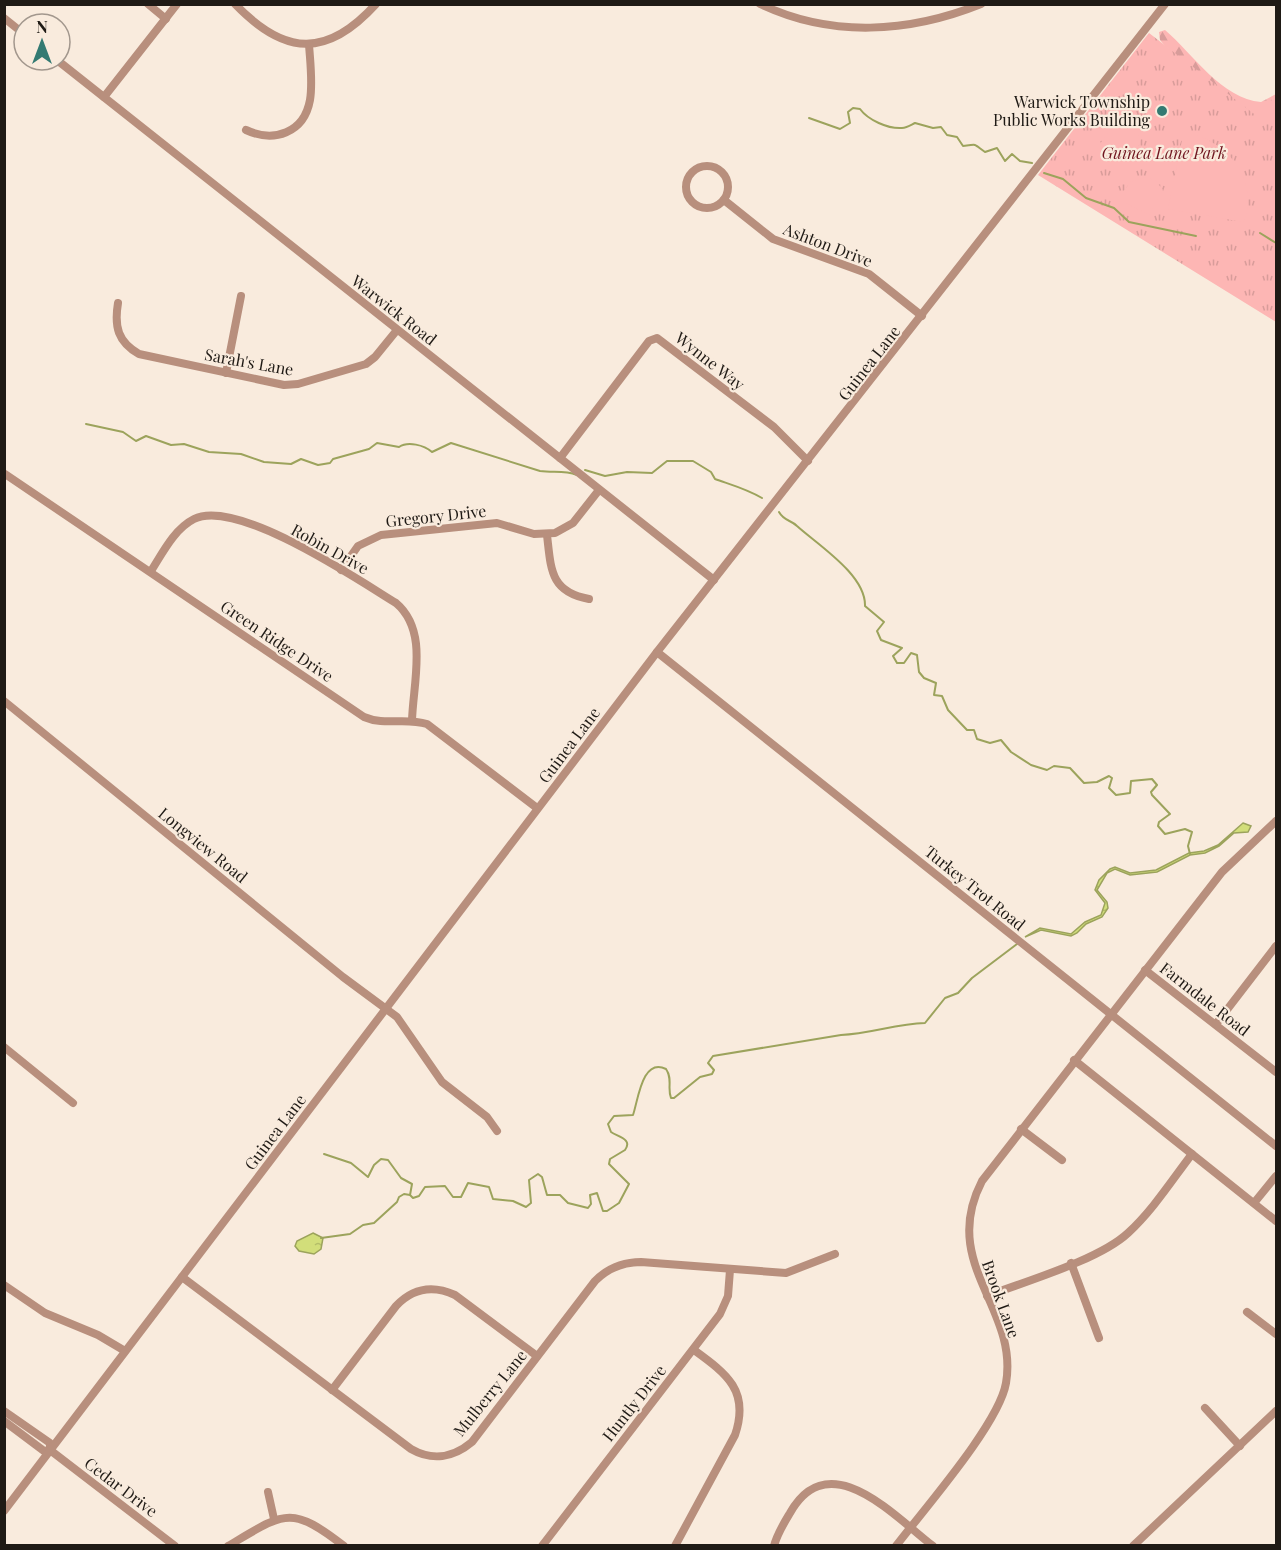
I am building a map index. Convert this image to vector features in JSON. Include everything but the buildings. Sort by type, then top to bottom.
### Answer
[{"type":"street","points":[[148,4],[166,19]]},
{"type":"street","points":[[104,97],[177,4]]},
{"type":"street","points":[[236,4],[268,33],[292,42],[309,44],[346,32],[376,4]]},
{"type":"street","points":[[760,4],[808,21],[878,28],[927,23],[981,4]]},
{"type":"street","name":"Guinea Lane","points":[[4,1510],[657,652],[1165,4]]},
{"type":"street","points":[[246,130],[266,137],[283,135],[294,129],[304,117],[310,99],[309,44]]},
{"type":"street","name":"Warwick Road","points":[[72,72],[714,580]]},
{"type":"street","points":[[703,166],[720,170],[728,185],[723,200],[707,208],[693,203],[688,197],[686,185],[691,173],[703,166]]},
{"type":"street","name":"Ashton Drive","points":[[723,200],[773,238],[869,274],[922,316]]},
{"type":"street","points":[[226,373],[241,296]]},
{"type":"street","name":"Sarah's Lane","points":[[118,303],[116,326],[121,338],[132,350],[144,356],[284,384],[298,384],[366,364],[375,357],[397,330]]},
{"type":"street","name":"Wynne Way","points":[[560,458],[649,341],[657,338],[774,427],[808,461]]},
{"type":"street","name":"Green Ridge Drive","points":[[5,474],[364,717],[382,723],[412,721],[427,724],[537,808]]},
{"type":"street","points":[[590,599],[573,596],[558,584],[551,566],[547,535],[573,523],[600,490]]},
{"type":"street","name":"Robin Drive","points":[[151,572],[178,531],[194,519],[211,515],[227,517],[293,541],[396,603],[412,621],[417,642],[412,721]]},
{"type":"street","name":"Gregory Drive","points":[[340,570],[358,546],[381,535],[497,523],[534,534],[547,535]]},
{"type":"street","name":"Turkey Trot Road","points":[[657,652],[1276,1146]]},
{"type":"street","name":"Longview Road","points":[[4,701],[403,1024],[442,1082],[487,1117],[497,1131]]},
{"type":"street","name":"Brook Lane","points":[[896,1545],[994,1416],[1001,1403],[1006,1382],[1007,1358],[1002,1335],[970,1250],[969,1215],[982,1181],[1228,865],[1276,820]]},
{"type":"street","points":[[1216,1024],[1276,946]]},
{"type":"street","name":"Farmdale Road","points":[[1145,970],[1276,1072]]},
{"type":"street","points":[[4,1047],[73,1102]]},
{"type":"street","points":[[1074,1060],[1276,1221]]},
{"type":"street","points":[[1021,1129],[1062,1160]]},
{"type":"street","points":[[987,1296],[1109,1247],[1128,1233],[1192,1154]]},
{"type":"street","points":[[1254,1203],[1276,1176]]},
{"type":"street","name":"Mulberry Lane","points":[[182,1277],[411,1449],[424,1455],[440,1457],[456,1453],[471,1442],[595,1281],[610,1269],[621,1264],[641,1262],[786,1273],[835,1254]]},
{"type":"street","points":[[1071,1263],[1099,1338]]},
{"type":"street","name":"Huntly Drive","points":[[542,1545],[694,1350],[724,1307],[730,1270]]},
{"type":"street","points":[[4,1285],[45,1313],[98,1335],[125,1351]]},
{"type":"street","points":[[332,1390],[396,1306],[407,1295],[422,1289],[441,1289],[455,1295],[537,1356]]},
{"type":"street","points":[[1246,1312],[1276,1334]]},
{"type":"street","points":[[675,1545],[735,1435],[740,1417],[738,1397],[731,1382],[718,1368],[694,1350]]},
{"type":"street","points":[[1205,1408],[1240,1446]]},
{"type":"street","points":[[4,1411],[18,1426]]},
{"type":"street","points":[[1133,1545],[1276,1411]]},
{"type":"street","points":[[4,1421],[18,1426]]},
{"type":"street","name":"Cedar Drive","points":[[18,1426],[50,1443],[50,1450],[175,1545]]},
{"type":"street","points":[[774,1545],[799,1498],[810,1490],[828,1483],[857,1488],[933,1545]]},
{"type":"street","points":[[268,1492],[274,1519]]},
{"type":"street","points":[[228,1545],[274,1519],[293,1516],[309,1520],[344,1545]]},
{"type":"green space","points":[[1165,30],[1209,74],[1233,93],[1261,102],[1276,94],[1276,136],[1165,46],[1160,40],[1159,32]]},
{"type":"green space","name":"Guinea Lane Park","points":[[1149,33],[1258,117],[1276,94],[1276,322],[1038,175]]},
{"type":"green space","points":[[1117,121],[1141,138],[1137,152],[1124,161],[1109,158],[1099,145]]},
{"type":"green space","points":[[1190,134],[1212,142],[1222,149],[1237,166],[1243,176],[1248,199],[1247,214],[1243,222],[1168,209],[1182,140]]},
{"type":"green space","points":[[1146,177],[1156,181],[1163,190],[1149,215],[1124,202],[1124,191],[1130,182]]},
{"type":"water","points":[[1243,823],[1251,826],[1248,832],[1234,833],[1219,846],[1205,853],[1190,855],[1157,872],[1130,875],[1115,869],[1107,873],[1097,890],[1107,902],[1108,908],[1102,917],[1086,924],[1077,933],[1071,936],[1041,930],[1025,937],[1040,928],[1071,934],[1085,922],[1101,915],[1105,903],[1095,890],[1099,880],[1110,869],[1115,867],[1130,873],[1156,870],[1189,853],[1204,851],[1218,845]]},
{"type":"water","points":[[313,1233],[323,1238],[321,1249],[314,1254],[299,1251],[295,1246],[297,1241]]},
{"type":"waterway","points":[[809,118],[840,129],[850,123],[848,112],[853,108],[860,109],[868,117],[885,125],[904,128],[915,123],[933,128],[941,127],[947,135],[957,137],[963,146],[974,145],[985,152],[997,148],[1005,161],[1012,154],[1020,161],[1032,163]]},
{"type":"waterway","points":[[1044,173],[1063,179],[1086,198],[1114,208],[1129,222],[1196,236]]},
{"type":"waterway","points":[[1260,233],[1276,243]]},
{"type":"waterway","points":[[86,424],[123,432],[136,441],[146,436],[171,445],[184,444],[209,452],[241,454],[264,462],[291,464],[301,459],[318,465],[369,449],[377,443],[399,447],[407,444],[416,445],[432,452],[451,443],[540,471],[577,475]]},
{"type":"waterway","points":[[585,470],[605,476],[627,472],[652,473],[667,461],[693,461],[711,472],[715,479],[762,498]]},
{"type":"waterway","points":[[779,512],[828,551],[849,572],[858,583],[865,606],[884,622],[877,631],[881,640],[902,648],[893,656],[897,663],[904,663],[911,653],[917,655],[919,672],[924,678],[936,683],[934,695],[942,696],[948,710],[967,730],[974,730],[977,739],[990,743],[1001,740],[1011,752],[1031,765],[1047,770],[1054,766],[1070,768],[1084,783],[1097,782],[1109,776],[1112,778],[1109,788],[1116,795],[1130,793],[1131,781],[1152,779],[1157,785],[1151,792],[1152,795],[1170,814],[1159,822],[1158,826],[1165,834],[1185,829],[1192,832],[1188,846],[1190,854]]},
{"type":"waterway","points":[[324,1154],[351,1163],[368,1177],[374,1165],[381,1159],[388,1160],[401,1178],[412,1184],[410,1195],[413,1198],[419,1196],[425,1187],[445,1186],[453,1197],[461,1197],[468,1183],[489,1187],[493,1199],[513,1201],[526,1207],[531,1203],[529,1180],[538,1174],[542,1177],[547,1195],[560,1195],[568,1203],[588,1208],[591,1204],[590,1195],[597,1193],[603,1211],[607,1211],[619,1203],[629,1184],[609,1164],[610,1159],[625,1150],[627,1143],[611,1132],[608,1124],[614,1116],[633,1115],[642,1082],[651,1069],[658,1067],[666,1069],[671,1098],[674,1098],[700,1077],[712,1074],[714,1070],[708,1063],[713,1056],[925,1023],[945,998],[958,993],[972,978],[1017,944]]},
{"type":"waterway","points":[[321,1238],[350,1234],[363,1225],[374,1223],[397,1202],[399,1197],[404,1194],[410,1195]]},
{"type":"place","name":"Warwick Township Public Works Building","points":[[1162,111]]}]
